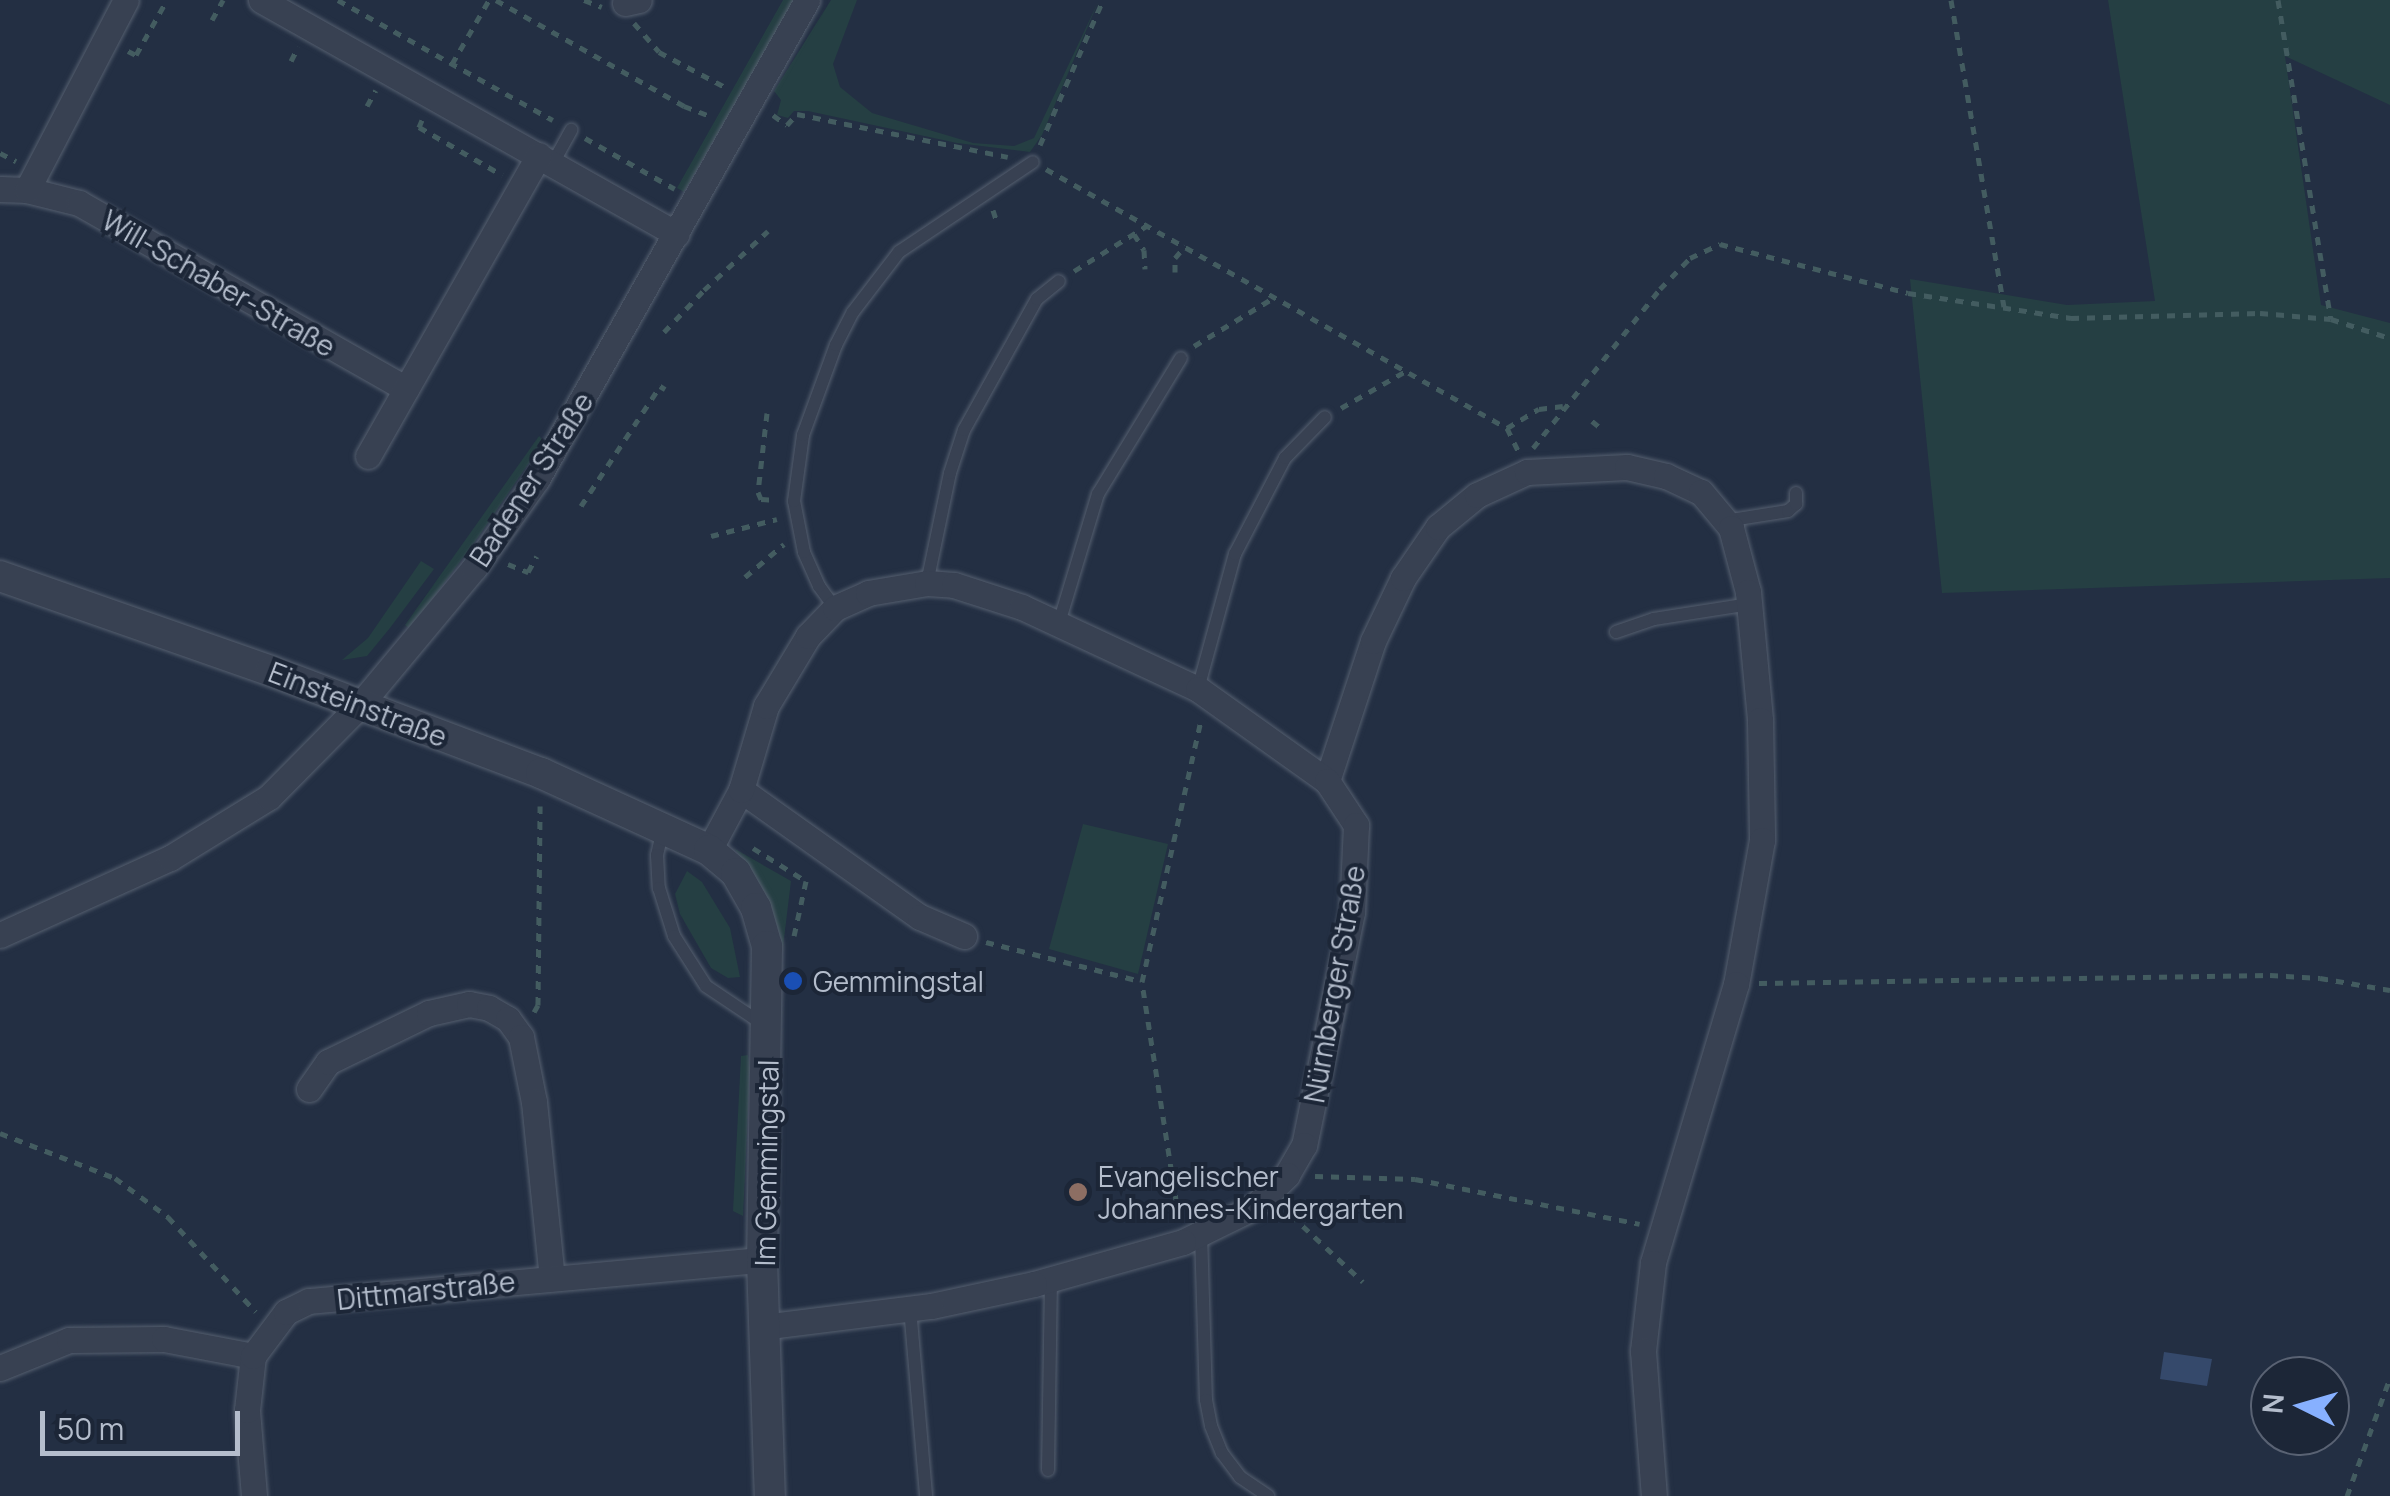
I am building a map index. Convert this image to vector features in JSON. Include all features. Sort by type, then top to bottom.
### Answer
[{"type":"street","points":[[27,190],[126,0]]},
{"type":"street","points":[[261,0],[677,234]]},
{"type":"street","name":"Badener Straße","points":[[0,934],[170,858],[268,797],[359,706],[474,568],[536,479],[807,0]]},
{"type":"street","points":[[368,456],[522,186],[546,159]]},
{"type":"street","name":"Will-Schaber-Straße","points":[[0,189],[27,190],[78,203],[406,389]]},
{"type":"street","points":[[1326,781],[1373,640],[1403,578],[1438,527],[1477,495],[1527,472],[1627,466],[1666,476],[1701,492],[1731,528],[1750,604],[1760,720],[1762,840],[1736,984],[1660,1228],[1643,1350],[1654,1496]]},
{"type":"street","name":"Einsteinstraße","points":[[0,576],[541,773],[709,850]]},
{"type":"street","points":[[709,850],[740,790],[766,706],[808,636],[836,608],[896,585],[928,583]]},
{"type":"street","name":"Nürnberger Straße","points":[[763,1327],[910,1308],[1051,1279],[1192,1237],[1254,1207],[1287,1175],[1304,1145],[1352,912],[1356,825],[1326,781],[1206,694],[1059,623],[985,594],[928,583]]},
{"type":"street","points":[[740,790],[920,917],[964,936]]},
{"type":"street","name":"Im Gemmingstal","points":[[709,850],[736,873],[756,908],[767,946],[769,1028],[762,1260],[770,1496]]},
{"type":"street","points":[[309,1088],[328,1062],[452,1005],[488,1008],[508,1019],[521,1037],[534,1102],[552,1278]]},
{"type":"street","name":"Dittmarstraße","points":[[254,1496],[248,1410],[253,1356],[286,1312],[309,1302],[762,1260]]},
{"type":"street","points":[[0,1368],[69,1340],[164,1339],[253,1356]]},
{"type":"lane","points":[[546,159],[571,130]]},
{"type":"lane","points":[[836,608],[819,586],[800,535],[794,501],[798,458],[818,388],[836,344],[873,282],[899,252],[1035,156]]},
{"type":"lane","points":[[928,583],[950,473],[964,430],[1037,299],[1059,281]]},
{"type":"lane","points":[[1059,623],[1098,494],[1180,358]]},
{"type":"lane","points":[[1206,694],[1235,554],[1285,458],[1325,417]]},
{"type":"lane","points":[[1725,520],[1788,511],[1796,504],[1796,493]]},
{"type":"lane","points":[[1616,632],[1654,619],[1750,604]]},
{"type":"lane","points":[[663,827],[657,854],[659,888],[664,913],[690,966],[722,999],[769,1028]]},
{"type":"lane","points":[[1192,1237],[1211,1426],[1222,1454],[1240,1477],[1268,1496]]},
{"type":"lane","points":[[1048,1470],[1051,1279]]},
{"type":"lane","points":[[910,1308],[926,1496]]},
{"type":"path","points":[[105,40],[136,55],[168,0]]},
{"type":"path","points":[[212,20],[223,0]]},
{"type":"path","points":[[338,0],[696,201]]},
{"type":"path","points":[[452,64],[492,0],[684,106],[713,117]]},
{"type":"path","points":[[584,0],[598,8],[632,2],[637,28],[659,52],[729,90]]},
{"type":"path","points":[[1035,156],[1103,0]]},
{"type":"path","points":[[1951,0],[2004,306]]},
{"type":"path","points":[[2278,0],[2331,319]]},
{"type":"path","points":[[434,96],[419,128],[522,186]]},
{"type":"path","points":[[777,99],[772,118],[787,125],[797,114],[1035,156],[1148,226],[1507,428],[1538,409],[1564,406]]},
{"type":"path","points":[[1059,281],[1148,226]]},
{"type":"path","points":[[664,332],[768,232]]},
{"type":"path","points":[[1134,234],[1144,250],[1144,269]]},
{"type":"path","points":[[1527,472],[1532,450],[1564,406],[1680,268],[1690,258],[1720,244],[1908,293],[2071,318],[2260,314],[2331,319],[2390,338]]},
{"type":"path","points":[[1175,272],[1176,258],[1186,246]]},
{"type":"path","points":[[1180,358],[1275,297]]},
{"type":"path","points":[[1325,417],[1404,372]]},
{"type":"path","points":[[581,506],[660,386],[665,390]]},
{"type":"path","points":[[767,413],[758,492],[761,499],[794,501]]},
{"type":"path","points":[[1592,421],[1602,429]]},
{"type":"path","points":[[711,536],[795,516]]},
{"type":"path","points":[[745,578],[800,535]]},
{"type":"path","points":[[508,564],[528,572],[538,556]]},
{"type":"path","points":[[1192,1237],[1142,982],[1206,694]]},
{"type":"path","points":[[521,1037],[538,1004],[540,806]]},
{"type":"path","points":[[964,936],[1142,982]]},
{"type":"path","points":[[1736,984],[2270,975],[2320,978],[2390,990]]},
{"type":"path","points":[[0,1133],[115,1178],[168,1216],[271,1329]]},
{"type":"path","points":[[1287,1175],[1415,1178],[1660,1228]]},
{"type":"path","points":[[1291,1215],[1363,1282]]},
{"type":"path","points":[[2347,1496],[2390,1378]]},
{"type":"green space","points":[[783,0],[795,0],[684,192],[677,188]]},
{"type":"green space","points":[[831,0],[857,0],[833,64],[840,87],[872,113],[973,143],[1014,146],[1034,138],[1099,0],[1042,135],[1030,152],[957,143],[808,111],[794,111],[788,118],[777,115],[781,100],[774,91]]},
{"type":"green space","points":[[2108,0],[2390,0],[2390,105],[2285,56],[2321,305],[2390,323],[2390,578],[1942,593],[1910,279],[2067,305],[2155,301]]},
{"type":"green space","points":[[539,436],[544,441],[410,629],[405,625]]},
{"type":"green space","points":[[421,561],[434,569],[390,628],[367,656],[342,660],[368,638]]},
{"type":"green space","points":[[1083,824],[1168,844],[1138,974],[1049,949]]},
{"type":"green space","points":[[735,849],[791,881],[783,947],[759,886]]},
{"type":"green space","points":[[687,871],[702,882],[730,928],[740,977],[728,978],[711,968],[680,914],[675,894]]},
{"type":"green space","points":[[748,1055],[743,1216],[733,1211],[741,1056]]},
{"type":"water","points":[[2164,1352],[2212,1359],[2207,1386],[2160,1379]]},
{"type":"place","name":"Gemmingstal","points":[[793,981]]},
{"type":"place","name":"Evangelischer Johannes-Kindergarten","points":[[1078,1192]]}]
